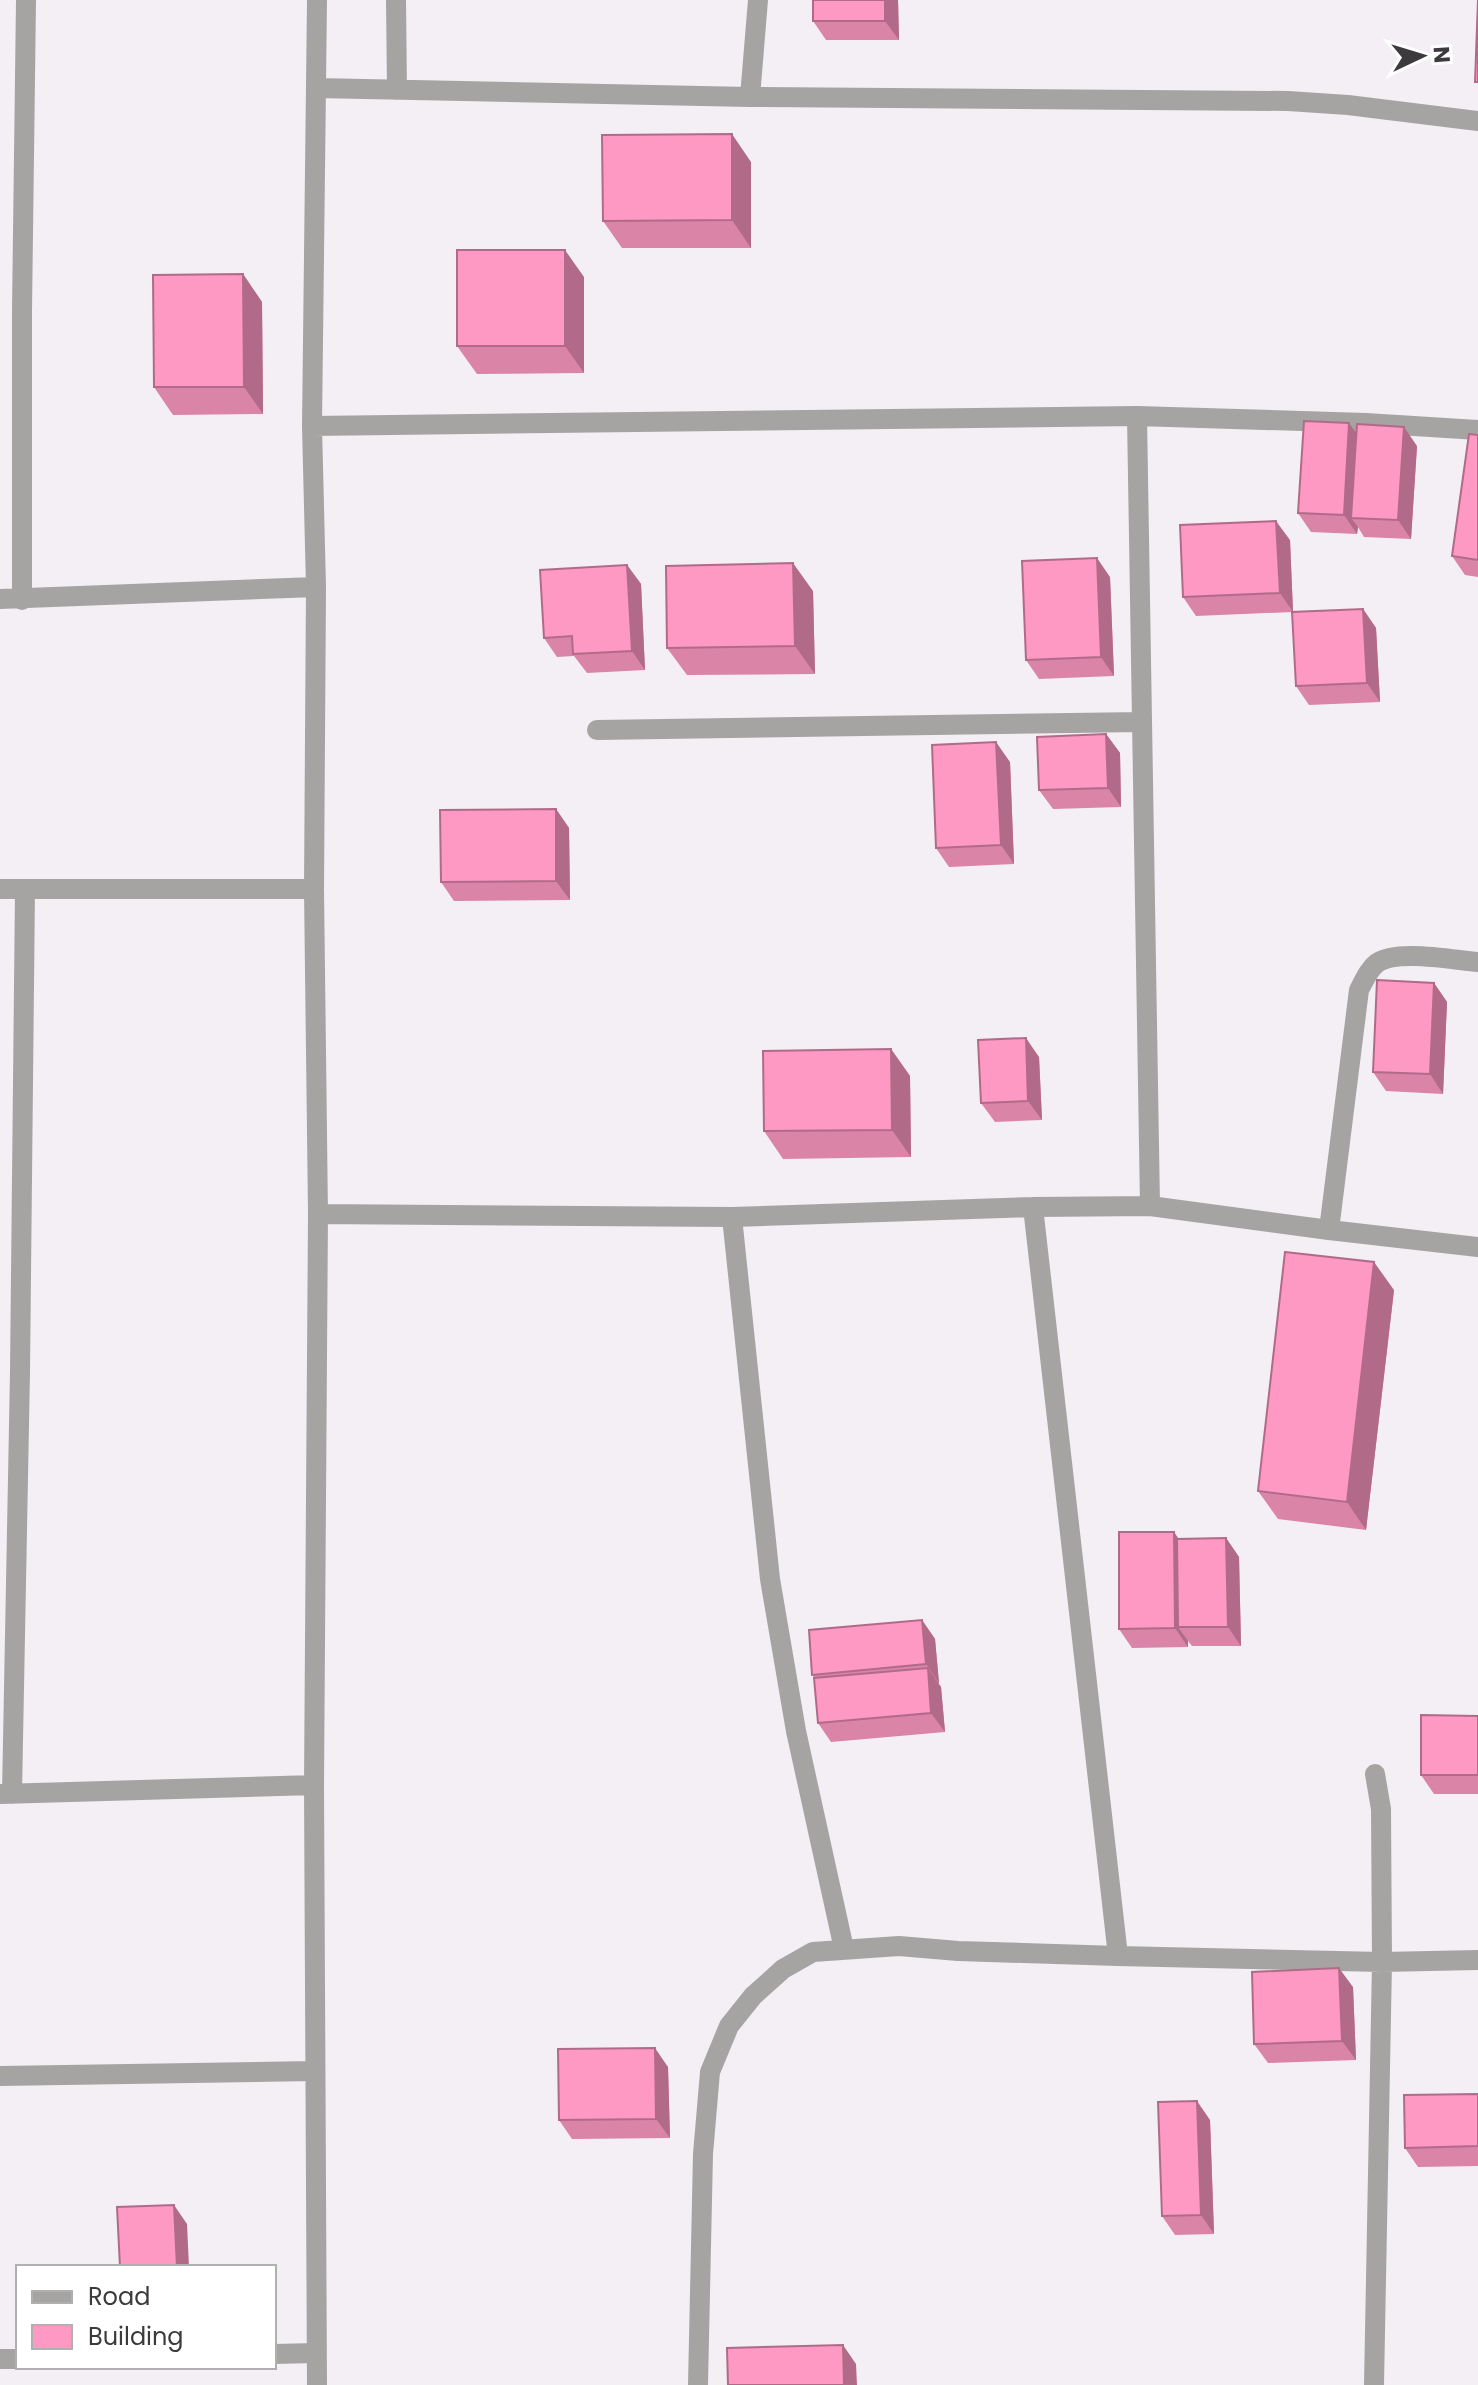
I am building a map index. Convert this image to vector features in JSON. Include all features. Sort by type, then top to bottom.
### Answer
[{"type":"street","points":[[22,600],[26,0]]},
{"type":"street","points":[[317,0],[312,426],[316,587],[314,889],[318,1214],[314,1785],[317,2385]]},
{"type":"street","points":[[396,0],[397,90]]},
{"type":"street","points":[[750,97],[758,0]]},
{"type":"street","points":[[316,88],[750,97],[1288,101],[1478,121]]},
{"type":"street","points":[[0,312],[22,311]]},
{"type":"street","points":[[312,426],[1137,416],[1478,430]]},
{"type":"street","points":[[1137,416],[1150,1206]]},
{"type":"street","points":[[0,599],[316,587]]},
{"type":"street","points":[[597,730],[1142,722]]},
{"type":"street","points":[[0,889],[314,889]]},
{"type":"street","points":[[25,889],[9,1502],[6,1794],[314,1785]]},
{"type":"street","points":[[1329,1230],[1359,990],[1365,977],[1379,962],[1404,956],[1478,962]]},
{"type":"street","points":[[318,1214],[732,1217],[1150,1206],[1478,1247]]},
{"type":"street","points":[[1033,1207],[1118,1956]]},
{"type":"street","points":[[732,1217],[770,1579],[796,1731],[844,1949]]},
{"type":"street","points":[[1374,2385],[1382,1962],[1381,1809],[1375,1774]]},
{"type":"street","points":[[698,2385],[703,2154],[710,2072],[729,2026],[753,1996],[783,1969],[813,1952],[899,1946],[1118,1956],[1382,1962],[1478,1960]]},
{"type":"street","points":[[0,2076],[315,2071]]},
{"type":"street","points":[[276,2354],[316,2353]]},
{"type":"building","points":[[813,0],[885,0],[885,21],[813,21]]},
{"type":"building","points":[[1478,0],[1478,82],[1475,82]]},
{"type":"building","points":[[732,134],[732,220],[603,221],[602,135]]},
{"type":"building","points":[[457,250],[565,250],[565,346],[457,346]]},
{"type":"building","points":[[243,274],[244,387],[154,387],[153,275]]},
{"type":"building","points":[[1304,421],[1349,423],[1344,515],[1298,513]]},
{"type":"building","points":[[1357,424],[1404,427],[1398,520],[1351,518]]},
{"type":"building","points":[[1469,434],[1478,435],[1478,560],[1452,556]]},
{"type":"building","points":[[1276,521],[1280,593],[1183,597],[1180,525]]},
{"type":"building","points":[[1097,558],[1101,657],[1026,660],[1022,561]]},
{"type":"building","points":[[793,563],[795,646],[667,648],[666,566]]},
{"type":"building","points":[[627,565],[632,651],[573,654],[572,636],[544,638],[540,570]]},
{"type":"building","points":[[1363,609],[1367,683],[1296,686],[1292,612]]},
{"type":"building","points":[[1106,734],[1108,788],[1039,790],[1037,737]]},
{"type":"building","points":[[996,742],[1001,845],[936,848],[932,745]]},
{"type":"building","points":[[556,809],[556,881],[441,882],[440,810]]},
{"type":"building","points":[[1377,980],[1434,983],[1430,1074],[1373,1072]]},
{"type":"building","points":[[1026,1038],[1028,1101],[981,1103],[978,1040]]},
{"type":"building","points":[[891,1049],[892,1130],[764,1131],[763,1051]]},
{"type":"building","points":[[1285,1252],[1374,1262],[1347,1502],[1258,1491]]},
{"type":"building","points":[[1119,1532],[1174,1532],[1175,1628],[1119,1629]]},
{"type":"building","points":[[1226,1538],[1228,1627],[1178,1627],[1177,1539]]},
{"type":"building","points":[[922,1620],[926,1664],[812,1675],[809,1630]]},
{"type":"building","points":[[928,1668],[931,1713],[818,1723],[814,1678]]},
{"type":"building","points":[[1421,1715],[1478,1716],[1478,1775],[1421,1775]]},
{"type":"building","points":[[1339,1968],[1342,2041],[1254,2044],[1252,1972]]},
{"type":"building","points":[[655,2048],[656,2119],[559,2120],[558,2049]]},
{"type":"building","points":[[1478,2094],[1478,2146],[1405,2148],[1404,2095]]},
{"type":"building","points":[[1197,2101],[1201,2215],[1162,2216],[1158,2102]]},
{"type":"building","points":[[174,2205],[177,2265],[120,2265],[117,2207]]},
{"type":"building","points":[[843,2345],[844,2385],[728,2385],[727,2348]]}]
